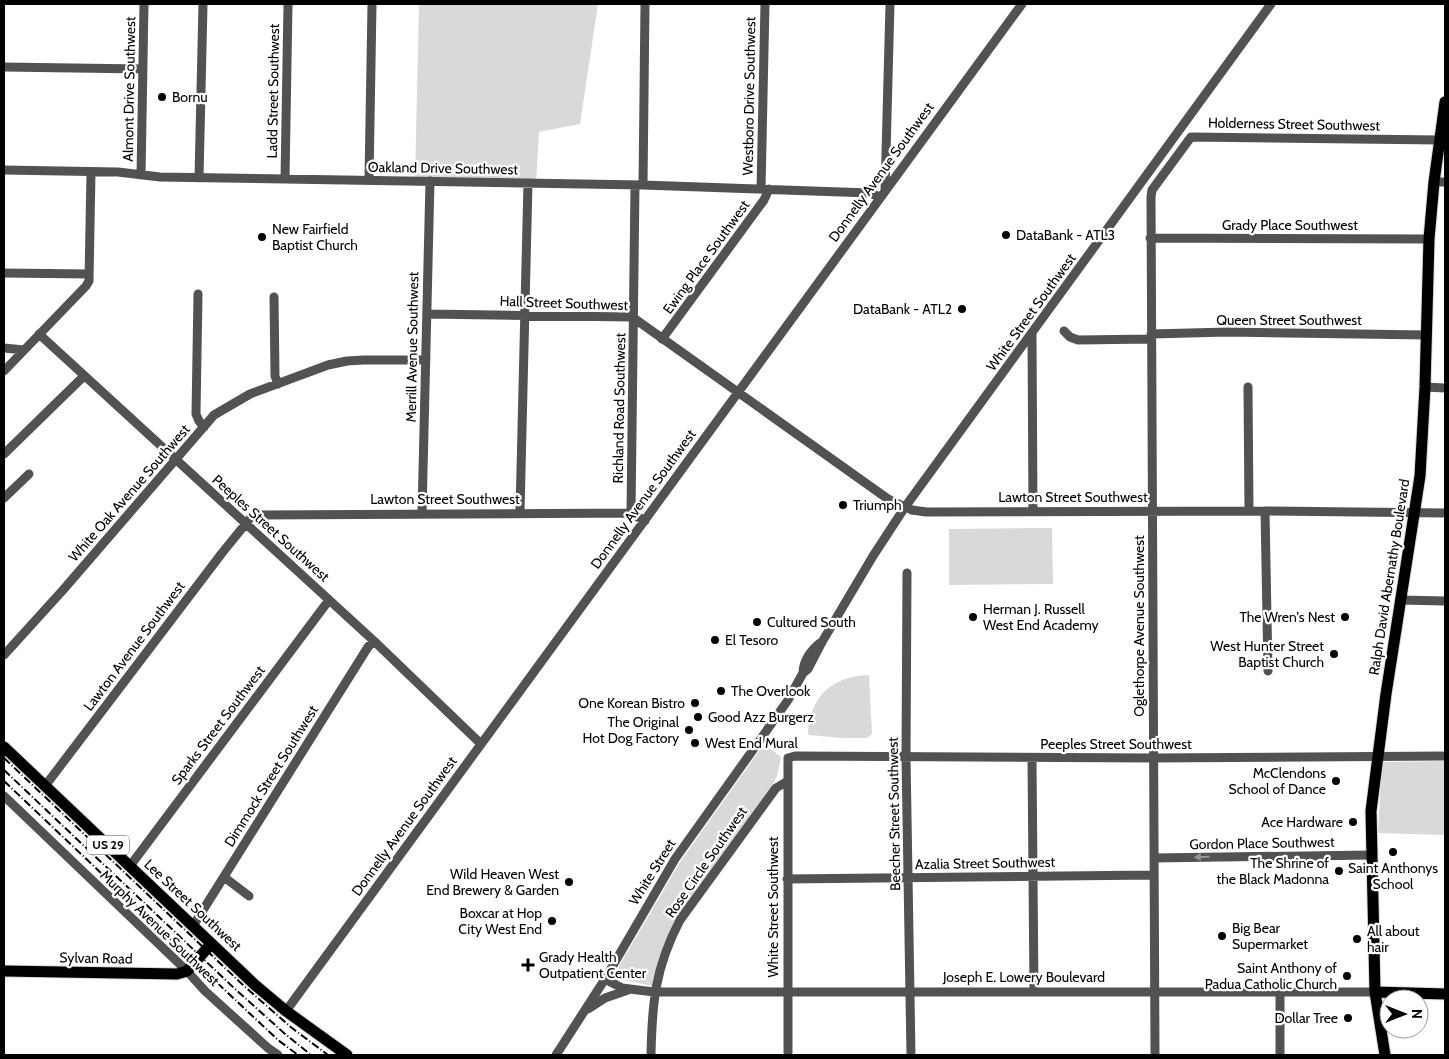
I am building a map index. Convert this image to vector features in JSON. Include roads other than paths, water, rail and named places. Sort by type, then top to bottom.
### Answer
[{"type":"main road","name":"Ralph David Abernathy Boulevard","points":[[1385,1055],[1375,992],[1371,810],[1377,756],[1420,473],[1427,335],[1429,239],[1440,182],[1440,140],[1445,102]]},
{"type":"main road","name":"Lee Street Southwest","points":[[4,747],[211,944],[286,1011],[347,1055]]},
{"type":"main road","points":[[187,971],[211,944]]},
{"type":"main road","name":"Sylvan Road","points":[[4,971],[178,974],[187,971]]},
{"type":"main road","name":"Joseph E. Lowery Boulevard","points":[[1375,992],[1445,994]]},
{"type":"street","name":"Almont Drive Southwest","points":[[140,175],[144,4]]},
{"type":"street","points":[[200,178],[204,4]]},
{"type":"street","name":"Ladd Street Southwest","points":[[285,179],[288,4]]},
{"type":"street","points":[[369,180],[372,4]]},
{"type":"street","name":"Richland Road Southwest","points":[[631,512],[634,319],[645,4]]},
{"type":"street","name":"Westboro Drive Southwest","points":[[765,4],[765,189]]},
{"type":"street","points":[[883,194],[890,4]]},
{"type":"street","name":"Donnelly Avenue Southwest","points":[[286,1011],[1022,4]]},
{"type":"street","name":"White Street Southwest","points":[[781,709],[803,672],[803,665],[813,648],[822,642],[873,556],[905,507],[1271,4]]},
{"type":"street","points":[[4,67],[143,69]]},
{"type":"street","name":"Holderness Street Southwest","points":[[1151,197],[1152,190],[1191,137],[1440,140]]},
{"type":"street","name":"Oakland Drive Southwest","points":[[4,170],[91,172],[200,178],[639,185],[883,194]]},
{"type":"street","points":[[4,371],[89,281],[91,172]]},
{"type":"street","name":"Merrill Avenue Southwest","points":[[422,512],[430,181]]},
{"type":"street","points":[[520,512],[528,183]]},
{"type":"street","name":"Ewing Place Southwest","points":[[662,339],[764,200],[765,189]]},
{"type":"street","name":"Oglethorpe Avenue Southwest","points":[[1151,197],[1155,1055]]},
{"type":"street","name":"Grady Place Southwest","points":[[1150,238],[1429,239]]},
{"type":"street","points":[[4,273],[89,274]]},
{"type":"street","name":"White Oak Avenue Southwest","points":[[4,655],[204,427],[196,414],[198,294]]},
{"type":"street","points":[[274,297],[275,376],[278,384]]},
{"type":"street","name":"Hall Street Southwest","points":[[427,314],[634,319],[737,392]]},
{"type":"street","name":"Queen Street Southwest","points":[[1064,331],[1070,337],[1078,340],[1228,332],[1427,335]]},
{"type":"street","name":"Peeples Street Southwest","points":[[39,334],[374,641],[481,744]]},
{"type":"street","points":[[1032,334],[1033,511]]},
{"type":"street","points":[[4,348],[24,350]]},
{"type":"street","points":[[204,427],[214,415],[250,394],[328,366],[347,361],[426,360]]},
{"type":"street","points":[[4,454],[84,376]]},
{"type":"street","points":[[1248,387],[1249,511]]},
{"type":"street","points":[[1425,387],[1445,388]]},
{"type":"street","name":"Lawton Street Southwest","points":[[737,392],[888,499],[912,510],[926,512],[1265,511],[1445,513]]},
{"type":"street","points":[[4,498],[29,474]]},
{"type":"street","points":[[1265,511],[1268,671]]},
{"type":"street","name":"Lawton Street Southwest","points":[[246,524],[252,516],[257,515],[422,512],[631,512]]},
{"type":"street","points":[[631,512],[645,521]]},
{"type":"street","name":"Lawton Avenue Southwest","points":[[45,786],[216,560],[246,524]]},
{"type":"street","name":"Beecher Street Southwest","points":[[907,573],[906,757],[911,1055]]},
{"type":"street","name":"Sparks Street Southwest","points":[[130,866],[329,600]]},
{"type":"street","points":[[1400,600],[1445,601]]},
{"type":"street","name":"Dimmock Street Southwest","points":[[193,926],[368,647],[374,641]]},
{"type":"street","name":"White Street","points":[[556,1055],[605,978],[674,859],[781,709]]},
{"type":"street","name":"Peeples Street Southwest","points":[[788,758],[794,756],[1032,758],[1445,756]]},
{"type":"street","name":"White Street Southwest","points":[[788,758],[786,782],[788,1055]]},
{"type":"street","points":[[1032,758],[1034,992]]},
{"type":"street","name":"Rose Circle Southwest","points":[[651,1055],[654,992],[664,955],[680,920],[776,788],[786,782]]},
{"type":"street","name":"Murphy Avenue Southwest","points":[[4,796],[187,971],[205,991],[278,1055]]},
{"type":"street","name":"Gordon Place Southwest","points":[[1154,858],[1371,855]]},
{"type":"street","name":"Azalia Street Southwest","points":[[787,879],[1154,874]]},
{"type":"street","points":[[224,878],[249,896]]},
{"type":"street","name":"Joseph E. Lowery Boulevard","points":[[605,978],[622,988],[654,992],[1375,992]]},
{"type":"street","points":[[584,1012],[605,998],[631,990]]},
{"type":"street","points":[[1280,992],[1280,1055]]},
{"type":"railway","points":[[4,758],[244,986],[292,1028],[328,1055]]},
{"type":"railway","points":[[4,770],[234,988],[311,1055]]},
{"type":"railway","points":[[4,781],[278,1040],[298,1055]]},
{"type":"place","name":"Bornu","points":[[162,97]]},
{"type":"place","name":"DataBank - ATL3","points":[[1006,235]]},
{"type":"place","name":"New Fairfield Baptist Church","points":[[262,237]]},
{"type":"place","name":"DataBank - ATL2","points":[[962,309]]},
{"type":"place","name":"Triumph","points":[[843,505]]},
{"type":"place","name":"Herman J. Russell West End Academy","points":[[973,617]]},
{"type":"place","name":"The Wren's Nest","points":[[1345,617]]},
{"type":"place","name":"Cultured South","points":[[757,622]]},
{"type":"place","name":"El Tesoro","points":[[715,640]]},
{"type":"place","name":"West Hunter Street Baptist Church","points":[[1334,654]]},
{"type":"place","name":"The Overlook","points":[[721,691]]},
{"type":"place","name":"One Korean Bistro","points":[[695,703]]},
{"type":"place","name":"Good Azz Burgerz","points":[[698,717]]},
{"type":"place","name":"The Original Hot Dog Factory","points":[[689,730]]},
{"type":"place","name":"West End Mural","points":[[695,743]]},
{"type":"place","name":"McClendons School of Dance","points":[[1336,781]]},
{"type":"place","name":"Ace Hardware","points":[[1353,822]]},
{"type":"place","name":"Saint Anthonys School","points":[[1393,852]]},
{"type":"place","name":"The Shrine of the Black Madonna","points":[[1339,871]]},
{"type":"place","name":"Wild Heaven West End Brewery & Garden","points":[[569,882]]},
{"type":"place","name":"Boxcar at Hop City West End","points":[[552,921]]},
{"type":"place","name":"Big Bear Supermarket","points":[[1222,936]]},
{"type":"place","name":"All about hair","points":[[1357,939]]},
{"type":"place","name":"Grady Health Outpatient Center","points":[[528,965]]},
{"type":"place","name":"Saint Anthony of Padua Catholic Church","points":[[1347,976]]},
{"type":"place","name":"Dollar Tree","points":[[1348,1018]]}]
